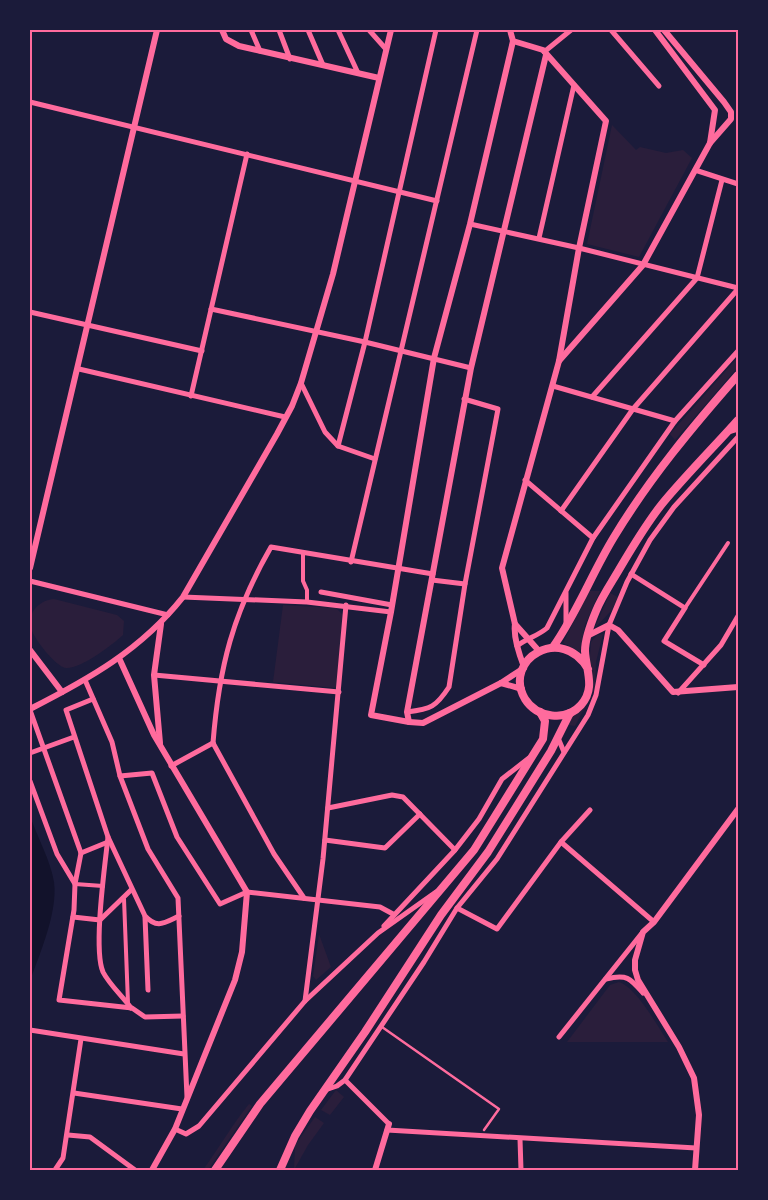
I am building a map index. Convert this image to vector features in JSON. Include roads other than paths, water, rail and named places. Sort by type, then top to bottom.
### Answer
[{"type":"main road","points":[[553,647],[566,626],[590,578],[654,475],[738,374]]},
{"type":"main road","points":[[280,1170],[295,1136],[324,1090],[365,1032],[441,915],[488,852],[558,738],[570,713],[586,699],[590,684],[585,651],[588,636],[600,603],[639,536],[661,505],[738,420]]},
{"type":"main road","points":[[570,713],[555,716],[540,712],[528,703],[522,689],[524,667],[539,651],[553,647],[564,648],[574,652],[582,659],[588,669]]},
{"type":"main road","points":[[215,1170],[260,1104],[474,850],[536,753],[546,728],[545,721],[540,712]]},
{"type":"street","points":[[30,568],[79,369],[157,30]]},
{"type":"street","points":[[222,30],[226,39],[239,46],[379,78]]},
{"type":"street","points":[[251,30],[260,51]]},
{"type":"street","points":[[279,30],[290,59]]},
{"type":"street","points":[[308,30],[323,65]]},
{"type":"street","points":[[338,30],[358,73]]},
{"type":"street","points":[[369,30],[385,48],[387,46]]},
{"type":"street","points":[[130,1006],[59,1000],[73,917],[75,884],[81,852],[30,709],[85,680],[119,658],[161,624],[168,616],[183,597],[285,417],[301,383],[333,274],[390,30]]},
{"type":"street","points":[[338,446],[365,342],[436,30]]},
{"type":"street","points":[[351,562],[477,30]]},
{"type":"street","points":[[510,30],[513,41],[470,224],[434,358],[391,612],[371,715],[409,722],[423,723],[501,683],[524,667],[517,646],[515,624],[502,568],[559,361],[579,248],[606,121],[542,50],[513,41]]},
{"type":"street","points":[[409,722],[407,712],[470,368],[545,54],[570,30]]},
{"type":"street","points":[[611,30],[659,86]]},
{"type":"street","points":[[655,30],[715,110],[710,143]]},
{"type":"street","points":[[559,361],[643,265],[710,143],[727,126],[731,119],[731,112],[664,30]]},
{"type":"street","points":[[539,238],[574,85]]},
{"type":"street","points":[[30,102],[437,201]]},
{"type":"street","points":[[191,396],[247,154]]},
{"type":"street","points":[[695,170],[738,184]]},
{"type":"street","points":[[592,397],[697,278],[722,180]]},
{"type":"street","points":[[470,224],[539,238],[738,289],[633,409],[561,511]]},
{"type":"street","points":[[211,309],[365,342],[470,368]]},
{"type":"street","points":[[30,312],[202,352]]},
{"type":"street","points":[[517,646],[527,638],[539,635],[547,628],[593,538],[675,421],[738,351]]},
{"type":"street","points":[[79,369],[285,417]]},
{"type":"street","points":[[301,383],[325,432],[338,446],[376,459]]},
{"type":"street","points":[[553,386],[675,421]]},
{"type":"street","points":[[407,712],[428,709],[443,696],[449,686],[498,409],[464,399]]},
{"type":"street","points":[[727,432],[738,429]]},
{"type":"street","points":[[324,1090],[337,1086],[344,1080],[457,908],[497,858],[588,715],[596,695],[609,625],[631,574],[650,540],[674,507],[738,437]]},
{"type":"street","points":[[525,480],[593,538]]},
{"type":"street","points":[[704,665],[664,641],[728,543]]},
{"type":"street","points":[[304,898],[274,854],[213,743],[219,682],[232,629],[242,601],[271,547],[398,569],[466,584]]},
{"type":"street","points":[[303,554],[303,581],[308,590],[307,602]]},
{"type":"street","points":[[631,574],[684,608]]},
{"type":"street","points":[[30,581],[168,616]]},
{"type":"street","points":[[566,590],[566,626]]},
{"type":"street","points":[[321,592],[392,605]]},
{"type":"street","points":[[183,597],[242,601],[307,602],[346,605],[391,612]]},
{"type":"street","points":[[305,1001],[325,840],[346,605]]},
{"type":"street","points":[[678,693],[721,645],[738,616]]},
{"type":"street","points":[[161,624],[154,675],[161,746]]},
{"type":"street","points":[[515,624],[539,651]]},
{"type":"street","points":[[588,636],[609,625]]},
{"type":"street","points":[[609,625],[618,630],[668,686],[678,693],[738,687]]},
{"type":"street","points":[[30,650],[62,692]]},
{"type":"street","points":[[119,658],[171,766],[246,892],[242,952],[235,980],[175,1130],[152,1170]]},
{"type":"street","points":[[154,675],[338,692]]},
{"type":"street","points":[[85,680],[112,742],[120,776],[148,849],[178,898],[187,1097]]},
{"type":"street","points":[[501,683],[522,689]]},
{"type":"street","points":[[93,699],[66,710],[108,839],[131,890],[145,916],[151,923],[159,925],[179,916]]},
{"type":"street","points":[[30,753],[74,737]]},
{"type":"street","points":[[558,738],[564,752]]},
{"type":"street","points":[[171,766],[213,743]]},
{"type":"street","points":[[378,933],[393,914],[455,850],[487,807],[502,779],[536,753]]},
{"type":"street","points":[[120,776],[152,773],[177,837],[220,904],[246,892],[380,908],[393,914]]},
{"type":"street","points":[[30,781],[57,854],[75,884]]},
{"type":"street","points":[[328,808],[392,795],[403,797],[455,850]]},
{"type":"street","points":[[559,1037],[643,932],[654,922],[738,809]]},
{"type":"street","points":[[457,908],[497,929],[562,842],[590,810]]},
{"type":"street","points":[[325,840],[385,848],[420,814]]},
{"type":"street","points":[[81,852],[108,839]]},
{"type":"street","points":[[108,839],[100,920],[100,961],[103,972],[130,1006],[144,1017],[183,1016]]},
{"type":"street","points":[[562,842],[654,922]]},
{"type":"street","points":[[75,884],[103,886]]},
{"type":"street","points":[[175,1130],[186,1134],[199,1126],[305,1001],[378,933],[445,886]]},
{"type":"street","points":[[73,917],[100,920],[124,899],[131,890]]},
{"type":"street","points":[[124,899],[130,1006]]},
{"type":"street","points":[[441,915],[453,916]]},
{"type":"street","points":[[145,916],[148,990]]},
{"type":"street","points":[[643,932],[636,960],[638,980],[679,1047],[694,1078],[699,1115],[695,1170]]},
{"type":"street","points":[[606,979],[620,976],[629,978],[647,997]]},
{"type":"street","points":[[30,1030],[184,1054]]},
{"type":"street","points":[[55,1170],[63,1158],[68,1135],[81,1039]]},
{"type":"street","points":[[344,1080],[388,1127],[520,1140],[696,1148]]},
{"type":"street","points":[[74,1093],[182,1109]]},
{"type":"street","points":[[375,1170],[388,1127]]},
{"type":"street","points":[[68,1135],[90,1137],[135,1170]]},
{"type":"street","points":[[520,1140],[521,1170]]},
{"type":"lane","points":[[380,1027],[499,1109],[484,1130]]}]
